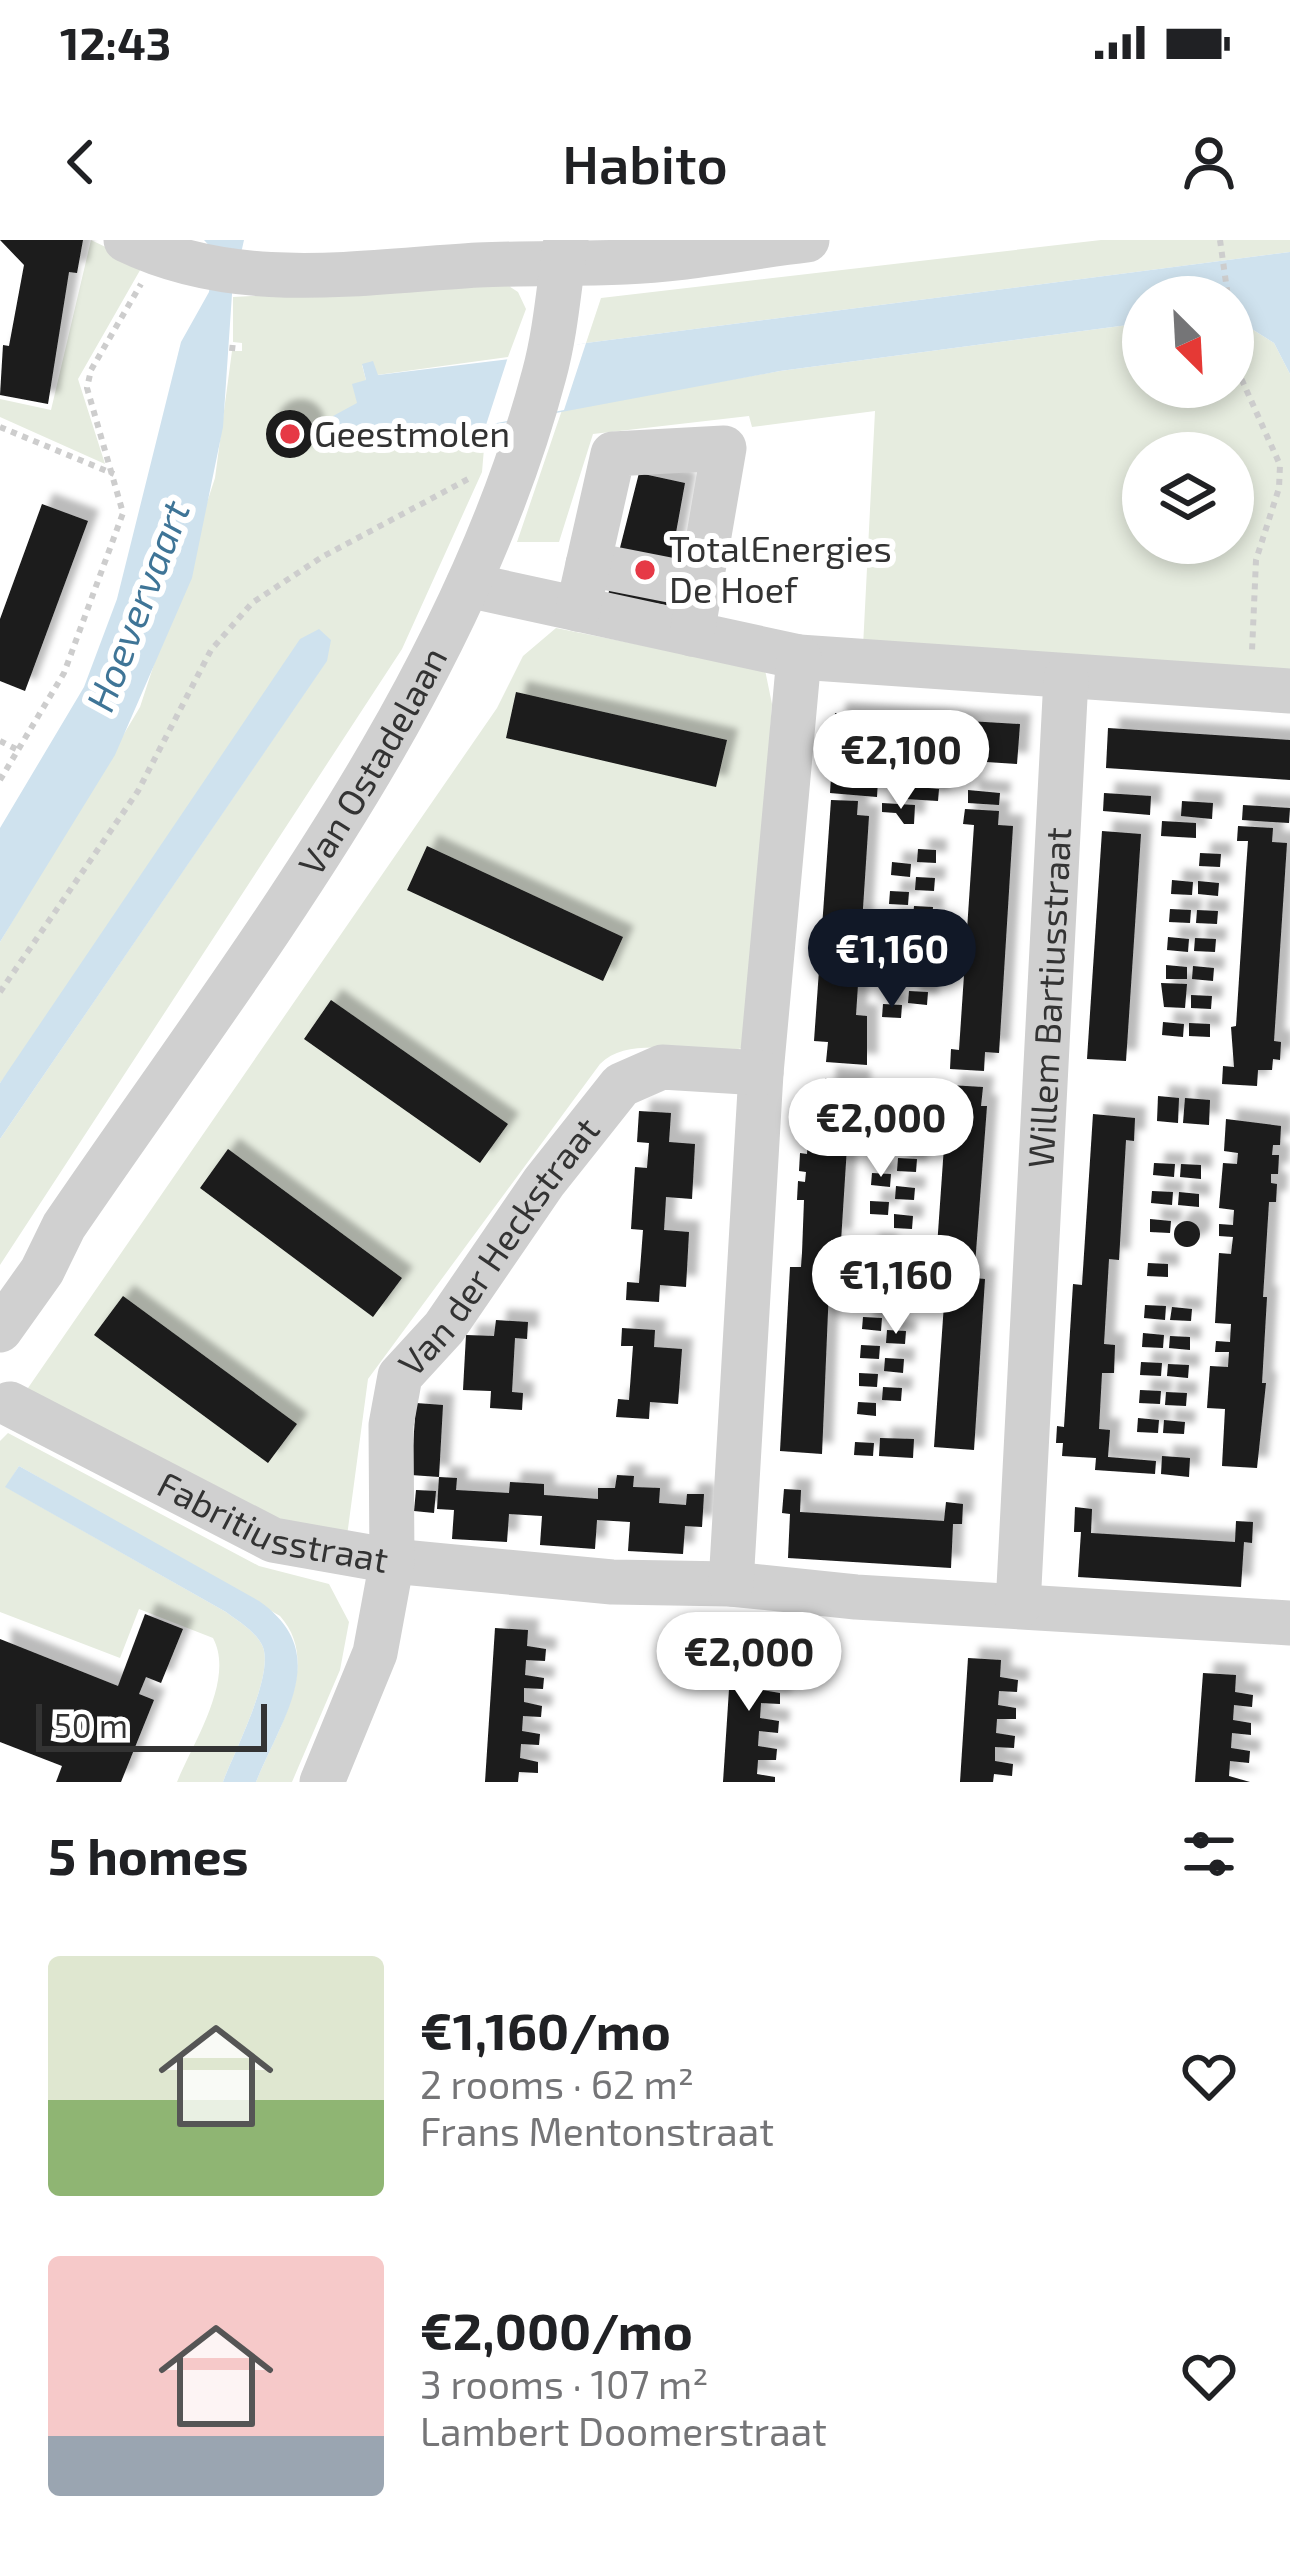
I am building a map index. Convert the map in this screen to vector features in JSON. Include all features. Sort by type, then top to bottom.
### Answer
[{"type":"street","points":[[143,248],[224,272],[312,277],[564,250],[627,262],[807,240]]},
{"type":"street","name":"Van Ostadelaan","points":[[0,1334],[42,1271],[64,1226],[348,809],[468,585],[525,435],[550,350],[564,250]]},
{"type":"street","points":[[578,609],[613,454],[724,448],[692,634]]},
{"type":"street","points":[[588,564],[700,586]]},
{"type":"street","points":[[468,585],[799,657],[1270,690]]},
{"type":"street","points":[[731,1584],[761,1072],[799,657]]},
{"type":"street","name":"Willem Bartiusstraat","points":[[1018,1606],[1066,679]]},
{"type":"street","name":"Van der Heckstraat","points":[[392,1561],[391,1426],[400,1376],[444,1328],[544,1182],[621,1085],[662,1067],[761,1072]]},
{"type":"street","name":"Van Ostadelaan","points":[[0,1290],[25,1255],[64,1226]]},
{"type":"street","points":[[0,1334],[16,1367],[5,1411]]},
{"type":"street","name":"Fabritiusstraat","points":[[5,1411],[273,1540],[392,1561],[375,1653],[322,1782]]},
{"type":"street","points":[[392,1561],[612,1582],[731,1584],[1290,1624]]},
{"type":"path","points":[[1220,242],[1225,276]]},
{"type":"path","points":[[0,780],[64,673],[123,513],[87,388],[143,248]]},
{"type":"path","points":[[1254,407],[1280,465],[1279,488],[1256,560],[1270,690]]},
{"type":"path","points":[[0,427],[114,474]]},
{"type":"path","points":[[0,992],[138,791],[211,650],[252,603],[525,435]]},
{"type":"path","points":[[0,741],[20,751]]},
{"type":"shaded area","points":[[91,240],[143,265],[78,379],[105,464],[0,417],[0,399],[51,410]]},
{"type":"shaded area","points":[[1101,240],[1290,240],[1290,252],[586,343],[601,298]]},
{"type":"shaded area","points":[[504,283],[518,292],[526,309],[508,357],[377,375],[362,365],[366,380],[358,403],[370,448],[486,425],[482,472],[402,649],[0,1265],[0,1139],[327,660],[0,1083],[0,942],[140,707],[215,478],[232,351],[242,351],[242,343],[233,342],[233,297]]},
{"type":"shaded area","points":[[1122,326],[1122,408],[1254,408],[1254,330],[1274,343],[1290,374],[1290,674],[863,647],[875,411],[752,427],[749,416],[593,434],[559,542],[517,542],[562,410],[780,371]]},
{"type":"shaded area","points":[[556,628],[765,670],[772,704],[749,1046],[712,1051],[631,1049],[600,1064],[368,1379],[347,1536],[327,1543],[49,1406],[28,1388],[497,708],[523,656]]},
{"type":"shaded area","points":[[8,1433],[259,1566],[329,1584],[349,1622],[340,1670],[292,1782],[256,1782],[284,1720],[297,1676],[292,1635],[280,1616],[19,1466],[6,1487],[226,1612],[259,1640],[265,1657],[259,1692],[223,1782],[177,1782],[216,1691],[218,1654],[213,1638],[139,1609],[120,1658],[0,1612],[0,1441]]},
{"type":"water","name":"Hoevervaart","points":[[204,240],[244,240],[232,294],[223,427],[192,578],[115,755],[0,942],[0,828],[84,687],[117,599],[181,342],[209,292],[215,252]]},
{"type":"water","points":[[1290,252],[1290,374],[1274,343],[1254,330],[1254,276],[1122,276],[1122,326],[780,371],[370,448],[361,425],[338,428],[333,416],[357,403],[352,384],[366,380],[362,364],[373,361],[378,375],[510,359],[586,343]]},
{"type":"water","points":[[319,629],[331,640],[327,661],[0,1139],[0,1083],[300,639]]},
{"type":"water","points":[[19,1466],[259,1601],[281,1621],[294,1642],[295,1686],[256,1782],[223,1782],[259,1692],[265,1657],[259,1640],[226,1612],[5,1487]]},
{"type":"pier","points":[[586,343],[564,410],[486,425],[508,357]]},
{"type":"building","points":[[0,240],[83,240],[77,273],[69,272],[48,404],[0,395],[3,345],[9,346],[24,265]]},
{"type":"building","name":"Geestmolen","points":[[290,410],[307,417],[314,434],[307,451],[290,458],[273,451],[266,434],[273,417]]},
{"type":"building","points":[[639,473],[685,483],[673,549],[681,550],[671,606],[608,595]]},
{"type":"building","points":[[42,504],[88,521],[25,691],[0,681],[0,619]]},
{"type":"building","points":[[516,692],[727,740],[716,787],[506,738]]},
{"type":"building","points":[[835,713],[1020,724],[1017,764],[864,754],[863,766],[849,765],[850,754],[832,752]]},
{"type":"building","points":[[1108,728],[1290,740],[1290,780],[1106,768]]},
{"type":"building","points":[[831,777],[878,780],[877,797],[830,793]]},
{"type":"building","points":[[907,786],[939,789],[938,801],[906,799]]},
{"type":"building","points":[[968,790],[1000,793],[999,805],[968,803]]},
{"type":"building","points":[[1104,793],[1151,796],[1150,815],[1103,811]]},
{"type":"building","points":[[831,800],[858,801],[857,815],[869,816],[856,1015],[867,1016],[867,1065],[826,1062],[828,1042],[814,1041]]},
{"type":"building","points":[[1182,801],[1213,803],[1212,819],[1181,816]]},
{"type":"building","points":[[882,803],[915,805],[914,824],[904,824],[896,813],[882,812]]},
{"type":"building","points":[[1243,805],[1290,808],[1289,823],[1242,820]]},
{"type":"building","points":[[965,809],[999,811],[998,825],[1013,826],[999,1053],[985,1052],[984,1071],[950,1069],[951,1049],[959,1050],[974,825],[963,824]]},
{"type":"building","points":[[1162,821],[1196,823],[1196,838],[1161,836]]},
{"type":"building","points":[[1238,826],[1273,828],[1272,842],[1287,843],[1274,1041],[1281,1042],[1280,1060],[1273,1059],[1272,1070],[1258,1070],[1257,1086],[1222,1084],[1223,1066],[1234,1067],[1231,1027],[1236,1026],[1248,841],[1237,841]]},
{"type":"building","points":[[1102,831],[1141,834],[1126,1061],[1087,1059]]},
{"type":"building","points":[[427,846],[623,937],[603,981],[407,890]]},
{"type":"building","points":[[918,849],[936,850],[936,863],[917,862]]},
{"type":"building","points":[[1200,853],[1221,854],[1220,867],[1199,866]]},
{"type":"building","points":[[892,862],[911,864],[910,877],[891,875]]},
{"type":"building","points":[[916,877],[935,878],[934,891],[915,890]]},
{"type":"building","points":[[1172,880],[1193,882],[1192,895],[1171,894]]},
{"type":"building","points":[[1198,881],[1219,883],[1218,896],[1198,894]]},
{"type":"building","points":[[890,891],[909,892],[908,905],[889,904]]},
{"type":"building","points":[[914,906],[933,907],[932,920],[913,918]]},
{"type":"building","points":[[1170,909],[1191,910],[1190,923],[1169,922]]},
{"type":"building","points":[[1197,910],[1218,911],[1217,924],[1196,923]]},
{"type":"building","points":[[888,919],[908,920],[907,933],[888,932]]},
{"type":"building","points":[[912,934],[931,935],[931,948],[911,947]]},
{"type":"building","points":[[1168,937],[1189,939],[1188,952],[1167,950]]},
{"type":"building","points":[[1195,938],[1216,939],[1215,952],[1194,951]]},
{"type":"building","points":[[887,947],[906,948],[905,961],[886,960]]},
{"type":"building","points":[[910,962],[929,963],[929,976],[909,975]]},
{"type":"building","points":[[1166,965],[1187,967],[1187,979],[1166,979]]},
{"type":"building","points":[[1193,966],[1214,968],[1213,981],[1192,979]]},
{"type":"building","points":[[885,975],[904,976],[903,990],[884,988]]},
{"type":"building","points":[[1161,983],[1187,984],[1185,1008],[1164,1007]]},
{"type":"building","points":[[909,991],[928,992],[927,1005],[908,1003]]},
{"type":"building","points":[[1191,995],[1212,996],[1211,1009],[1191,1008]]},
{"type":"building","points":[[331,1000],[508,1124],[480,1163],[304,1039]]},
{"type":"building","points":[[883,1004],[902,1005],[901,1018],[882,1017]]},
{"type":"building","points":[[1163,1022],[1184,1024],[1183,1037],[1162,1035]]},
{"type":"building","points":[[1189,1023],[1210,1024],[1210,1037],[1189,1036]]},
{"type":"building","points":[[825,1078],[860,1081],[859,1100],[850,1099],[841,1241],[831,1240],[822,1454],[780,1451],[790,1267],[801,1267],[802,1253],[804,1200],[797,1200],[798,1181],[805,1182],[806,1172],[799,1171],[800,1153],[807,1154],[811,1095],[824,1097]]},
{"type":"building","points":[[949,1085],[983,1087],[981,1106],[987,1106],[974,1278],[985,1279],[974,1450],[934,1447],[948,1247],[937,1247],[945,1132],[931,1132],[932,1115],[946,1116]]},
{"type":"building","points":[[1158,1096],[1179,1098],[1178,1123],[1157,1121]]},
{"type":"building","points":[[1185,1098],[1210,1100],[1209,1125],[1183,1123]]},
{"type":"building","points":[[903,1105],[915,1106],[918,1144],[899,1143]]},
{"type":"building","points":[[639,1111],[671,1113],[669,1142],[695,1144],[692,1199],[666,1197],[664,1230],[689,1232],[686,1287],[660,1285],[659,1302],[626,1300],[627,1282],[639,1283],[643,1230],[631,1229],[635,1167],[647,1168],[649,1143],[637,1142]]},
{"type":"building","points":[[1093,1114],[1135,1118],[1134,1141],[1126,1140],[1119,1260],[1109,1259],[1104,1344],[1115,1345],[1114,1373],[1102,1373],[1099,1429],[1110,1430],[1108,1457],[1156,1461],[1155,1474],[1095,1470],[1096,1458],[1062,1456],[1063,1443],[1056,1443],[1057,1426],[1064,1427],[1073,1284],[1082,1285]]},
{"type":"building","points":[[1226,1119],[1281,1126],[1280,1145],[1273,1145],[1272,1155],[1279,1155],[1278,1174],[1271,1174],[1271,1183],[1277,1184],[1276,1202],[1269,1202],[1263,1297],[1267,1297],[1262,1383],[1266,1383],[1257,1468],[1222,1466],[1225,1409],[1207,1408],[1210,1366],[1228,1367],[1229,1352],[1215,1352],[1216,1341],[1230,1342],[1231,1324],[1215,1323],[1219,1253],[1231,1254],[1233,1237],[1219,1236],[1219,1224],[1233,1225],[1234,1210],[1219,1208],[1223,1163],[1237,1164],[1238,1153],[1224,1151]]},
{"type":"building","points":[[874,1145],[893,1146],[892,1159],[873,1157]]},
{"type":"building","points":[[228,1149],[402,1278],[373,1317],[200,1188]]},
{"type":"building","points":[[898,1158],[917,1159],[916,1172],[897,1171]]},
{"type":"building","points":[[1154,1163],[1175,1164],[1174,1177],[1153,1175]]},
{"type":"building","points":[[1181,1164],[1201,1165],[1201,1179],[1180,1177]]},
{"type":"building","points":[[872,1173],[891,1174],[890,1187],[871,1185]]},
{"type":"building","points":[[896,1186],[915,1188],[914,1200],[895,1199]]},
{"type":"building","points":[[1152,1191],[1173,1192],[1172,1205],[1151,1203]]},
{"type":"building","points":[[1179,1192],[1199,1194],[1199,1207],[1178,1205]]},
{"type":"building","points":[[870,1201],[889,1202],[888,1215],[870,1214]]},
{"type":"building","points":[[894,1214],[913,1216],[912,1229],[894,1228]]},
{"type":"building","points":[[1150,1219],[1171,1221],[1170,1233],[1150,1232]]},
{"type":"building","points":[[1187,1221],[1200,1234],[1187,1247],[1174,1234]]},
{"type":"building","points":[[868,1244],[887,1245],[886,1258],[867,1257]]},
{"type":"building","points":[[891,1258],[910,1259],[909,1272],[890,1271]]},
{"type":"building","points":[[1148,1263],[1168,1264],[1168,1277],[1147,1276]]},
{"type":"building","points":[[865,1288],[884,1289],[883,1302],[864,1301]]},
{"type":"building","points":[[123,1296],[297,1424],[268,1463],[94,1335]]},
{"type":"building","points":[[889,1302],[907,1303],[907,1316],[887,1315]]},
{"type":"building","points":[[1145,1305],[1166,1306],[1165,1320],[1144,1318]]},
{"type":"building","points":[[1172,1307],[1192,1309],[1191,1321],[1170,1320]]},
{"type":"building","points":[[863,1317],[882,1318],[881,1331],[862,1329]]},
{"type":"building","points":[[496,1320],[528,1322],[527,1339],[515,1338],[512,1392],[523,1393],[522,1410],[490,1408],[491,1391],[463,1390],[466,1335],[494,1336]]},
{"type":"building","points":[[622,1328],[655,1330],[654,1347],[682,1349],[678,1404],[650,1402],[649,1419],[616,1417],[618,1399],[629,1400],[633,1346],[621,1346]]},
{"type":"building","points":[[887,1330],[906,1331],[905,1344],[886,1343]]},
{"type":"building","points":[[1143,1333],[1164,1335],[1163,1348],[1142,1347]]},
{"type":"building","points":[[1170,1336],[1190,1337],[1190,1350],[1169,1348]]},
{"type":"building","points":[[861,1345],[880,1346],[879,1359],[860,1358]]},
{"type":"building","points":[[885,1358],[904,1359],[903,1373],[884,1371]]},
{"type":"building","points":[[1141,1362],[1162,1363],[1161,1376],[1140,1375]]},
{"type":"building","points":[[1168,1364],[1189,1365],[1188,1378],[1167,1376]]},
{"type":"building","points":[[859,1373],[878,1374],[877,1387],[859,1386]]},
{"type":"building","points":[[883,1387],[902,1388],[901,1401],[882,1400]]},
{"type":"building","points":[[1140,1390],[1161,1391],[1160,1404],[1139,1403]]},
{"type":"building","points":[[1166,1392],[1187,1393],[1186,1406],[1165,1405]]},
{"type":"building","points":[[858,1402],[876,1403],[876,1416],[857,1414]]},
{"type":"building","points":[[416,1403],[443,1405],[439,1477],[411,1475]]},
{"type":"building","points":[[1138,1418],[1159,1420],[1158,1433],[1137,1432]]},
{"type":"building","points":[[1164,1420],[1185,1422],[1184,1434],[1163,1433]]},
{"type":"building","points":[[880,1438],[914,1439],[913,1458],[879,1456]]},
{"type":"building","points":[[855,1442],[874,1443],[873,1456],[854,1455]]},
{"type":"building","points":[[1162,1456],[1190,1458],[1189,1477],[1161,1474]]},
{"type":"building","points":[[617,1475],[634,1476],[633,1487],[660,1488],[659,1503],[686,1505],[687,1494],[704,1494],[702,1527],[685,1526],[683,1554],[628,1551],[630,1522],[597,1520],[595,1549],[540,1545],[542,1516],[509,1514],[507,1542],[452,1539],[454,1510],[437,1509],[439,1477],[457,1478],[456,1490],[509,1493],[510,1482],[544,1484],[544,1495],[598,1499],[598,1488],[615,1488]]},
{"type":"building","points":[[784,1489],[801,1490],[800,1512],[944,1521],[946,1502],[963,1504],[962,1524],[953,1524],[951,1568],[788,1558],[790,1514],[782,1513]]},
{"type":"building","points":[[416,1490],[436,1491],[434,1513],[414,1511]]},
{"type":"building","points":[[1075,1507],[1092,1509],[1091,1533],[1235,1542],[1236,1521],[1253,1522],[1252,1543],[1244,1542],[1241,1587],[1078,1577],[1081,1532],[1074,1532]]},
{"type":"building","points":[[145,1614],[183,1629],[161,1683],[146,1677],[139,1694],[154,1700],[121,1782],[56,1782],[62,1766],[0,1742],[0,1639],[118,1686]]},
{"type":"building","points":[[495,1628],[528,1630],[527,1646],[546,1649],[545,1661],[526,1660],[525,1675],[544,1678],[543,1689],[524,1688],[524,1702],[542,1706],[541,1717],[523,1716],[522,1731],[540,1734],[539,1745],[521,1744],[520,1758],[538,1762],[538,1773],[519,1772],[518,1782],[485,1782]]},
{"type":"building","points":[[732,1643],[765,1645],[764,1661],[782,1664],[781,1677],[763,1675],[762,1690],[780,1693],[780,1704],[761,1703],[760,1718],[779,1721],[778,1733],[759,1731],[758,1746],[777,1749],[776,1760],[758,1760],[757,1774],[775,1777],[775,1782],[723,1782]]},
{"type":"building","points":[[968,1658],[1001,1660],[1000,1677],[1018,1680],[1017,1692],[999,1691],[998,1705],[1016,1708],[1016,1719],[997,1719],[996,1733],[1015,1736],[1014,1748],[995,1747],[995,1761],[1013,1764],[1012,1776],[994,1774],[993,1782],[960,1782]]},
{"type":"building","points":[[1203,1673],[1236,1675],[1235,1692],[1253,1695],[1252,1707],[1234,1705],[1233,1720],[1251,1723],[1251,1735],[1232,1733],[1231,1748],[1250,1751],[1249,1763],[1230,1761],[1229,1776],[1250,1782],[1195,1782]]},
{"type":"place","name":"Geestmolen","points":[[290,434]]},
{"type":"place","name":"TotalEnergies De Hoef","points":[[645,570]]}]
